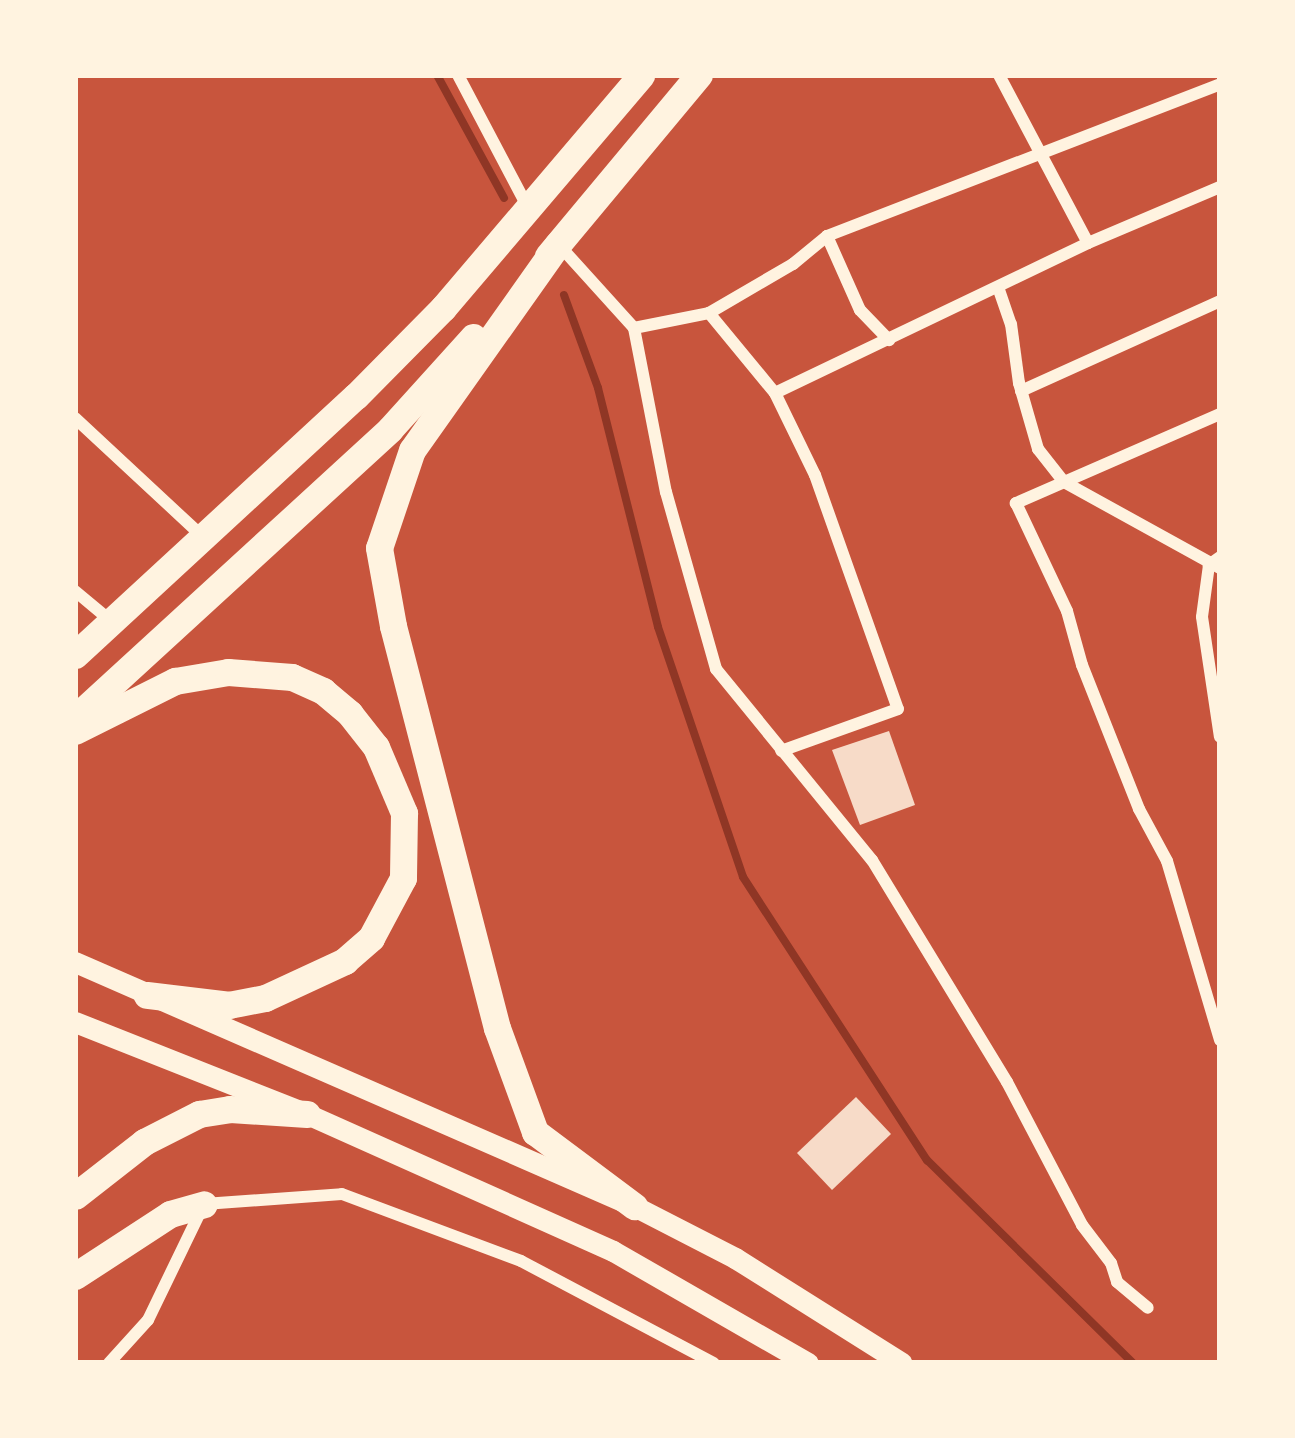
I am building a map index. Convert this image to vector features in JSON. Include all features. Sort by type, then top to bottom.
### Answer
[{"type":"highway","points":[[75,655],[356,396],[530,210],[641,75]]},
{"type":"highway","points":[[75,718],[390,429],[558,244],[699,75]]},
{"type":"highway","points":[[558,244],[412,450],[379,548],[393,626],[497,1028],[535,1132],[634,1206]]},
{"type":"highway","points":[[75,730],[175,681],[229,672],[292,676],[323,691],[350,714],[376,747],[404,813],[403,878],[371,938],[345,961],[265,998],[230,1005],[147,995]]},
{"type":"highway","points":[[75,1196],[144,1142],[199,1114],[230,1109],[307,1114]]},
{"type":"highway","points":[[75,1276],[170,1214],[204,1204]]},
{"type":"street","points":[[458,75],[530,210]]},
{"type":"street","points":[[999,75],[1088,242]]},
{"type":"street","points":[[634,328],[710,313],[794,264],[827,236],[1220,84]]},
{"type":"street","points":[[775,393],[1088,242],[1220,187]]},
{"type":"street","points":[[827,236],[860,310],[889,340]]},
{"type":"street","points":[[558,244],[634,328],[666,492],[716,669],[872,860],[1007,1082],[1082,1225],[1111,1263],[1117,1282],[1148,1308]]},
{"type":"street","points":[[998,287],[1011,324],[1021,391],[1038,448],[1064,482],[1216,564],[1202,617],[1220,737]]},
{"type":"street","points":[[1021,391],[1220,301]]},
{"type":"street","points":[[710,313],[775,393],[850,563],[898,709],[781,751]]},
{"type":"street","points":[[1220,414],[1016,502],[1067,611],[1082,665],[1139,808],[1167,861],[1220,1040]]},
{"type":"street","points":[[75,418],[204,538]]},
{"type":"street","points":[[75,591],[112,622]]},
{"type":"street","points":[[75,962],[634,1206],[735,1258],[902,1363]]},
{"type":"street","points":[[75,1022],[307,1114],[613,1251],[808,1363]]},
{"type":"street","points":[[113,1362],[148,1320],[204,1204],[342,1194],[521,1261],[714,1363]]},
{"type":"building","points":[[889,731],[915,805],[860,825],[832,750]]},
{"type":"building","points":[[856,1097],[891,1134],[832,1190],[797,1153]]},
{"type":"waterway","points":[[437,75],[504,198]]},
{"type":"waterway","points":[[564,295],[598,388],[658,627],[743,877],[927,1160],[1133,1363]]}]
